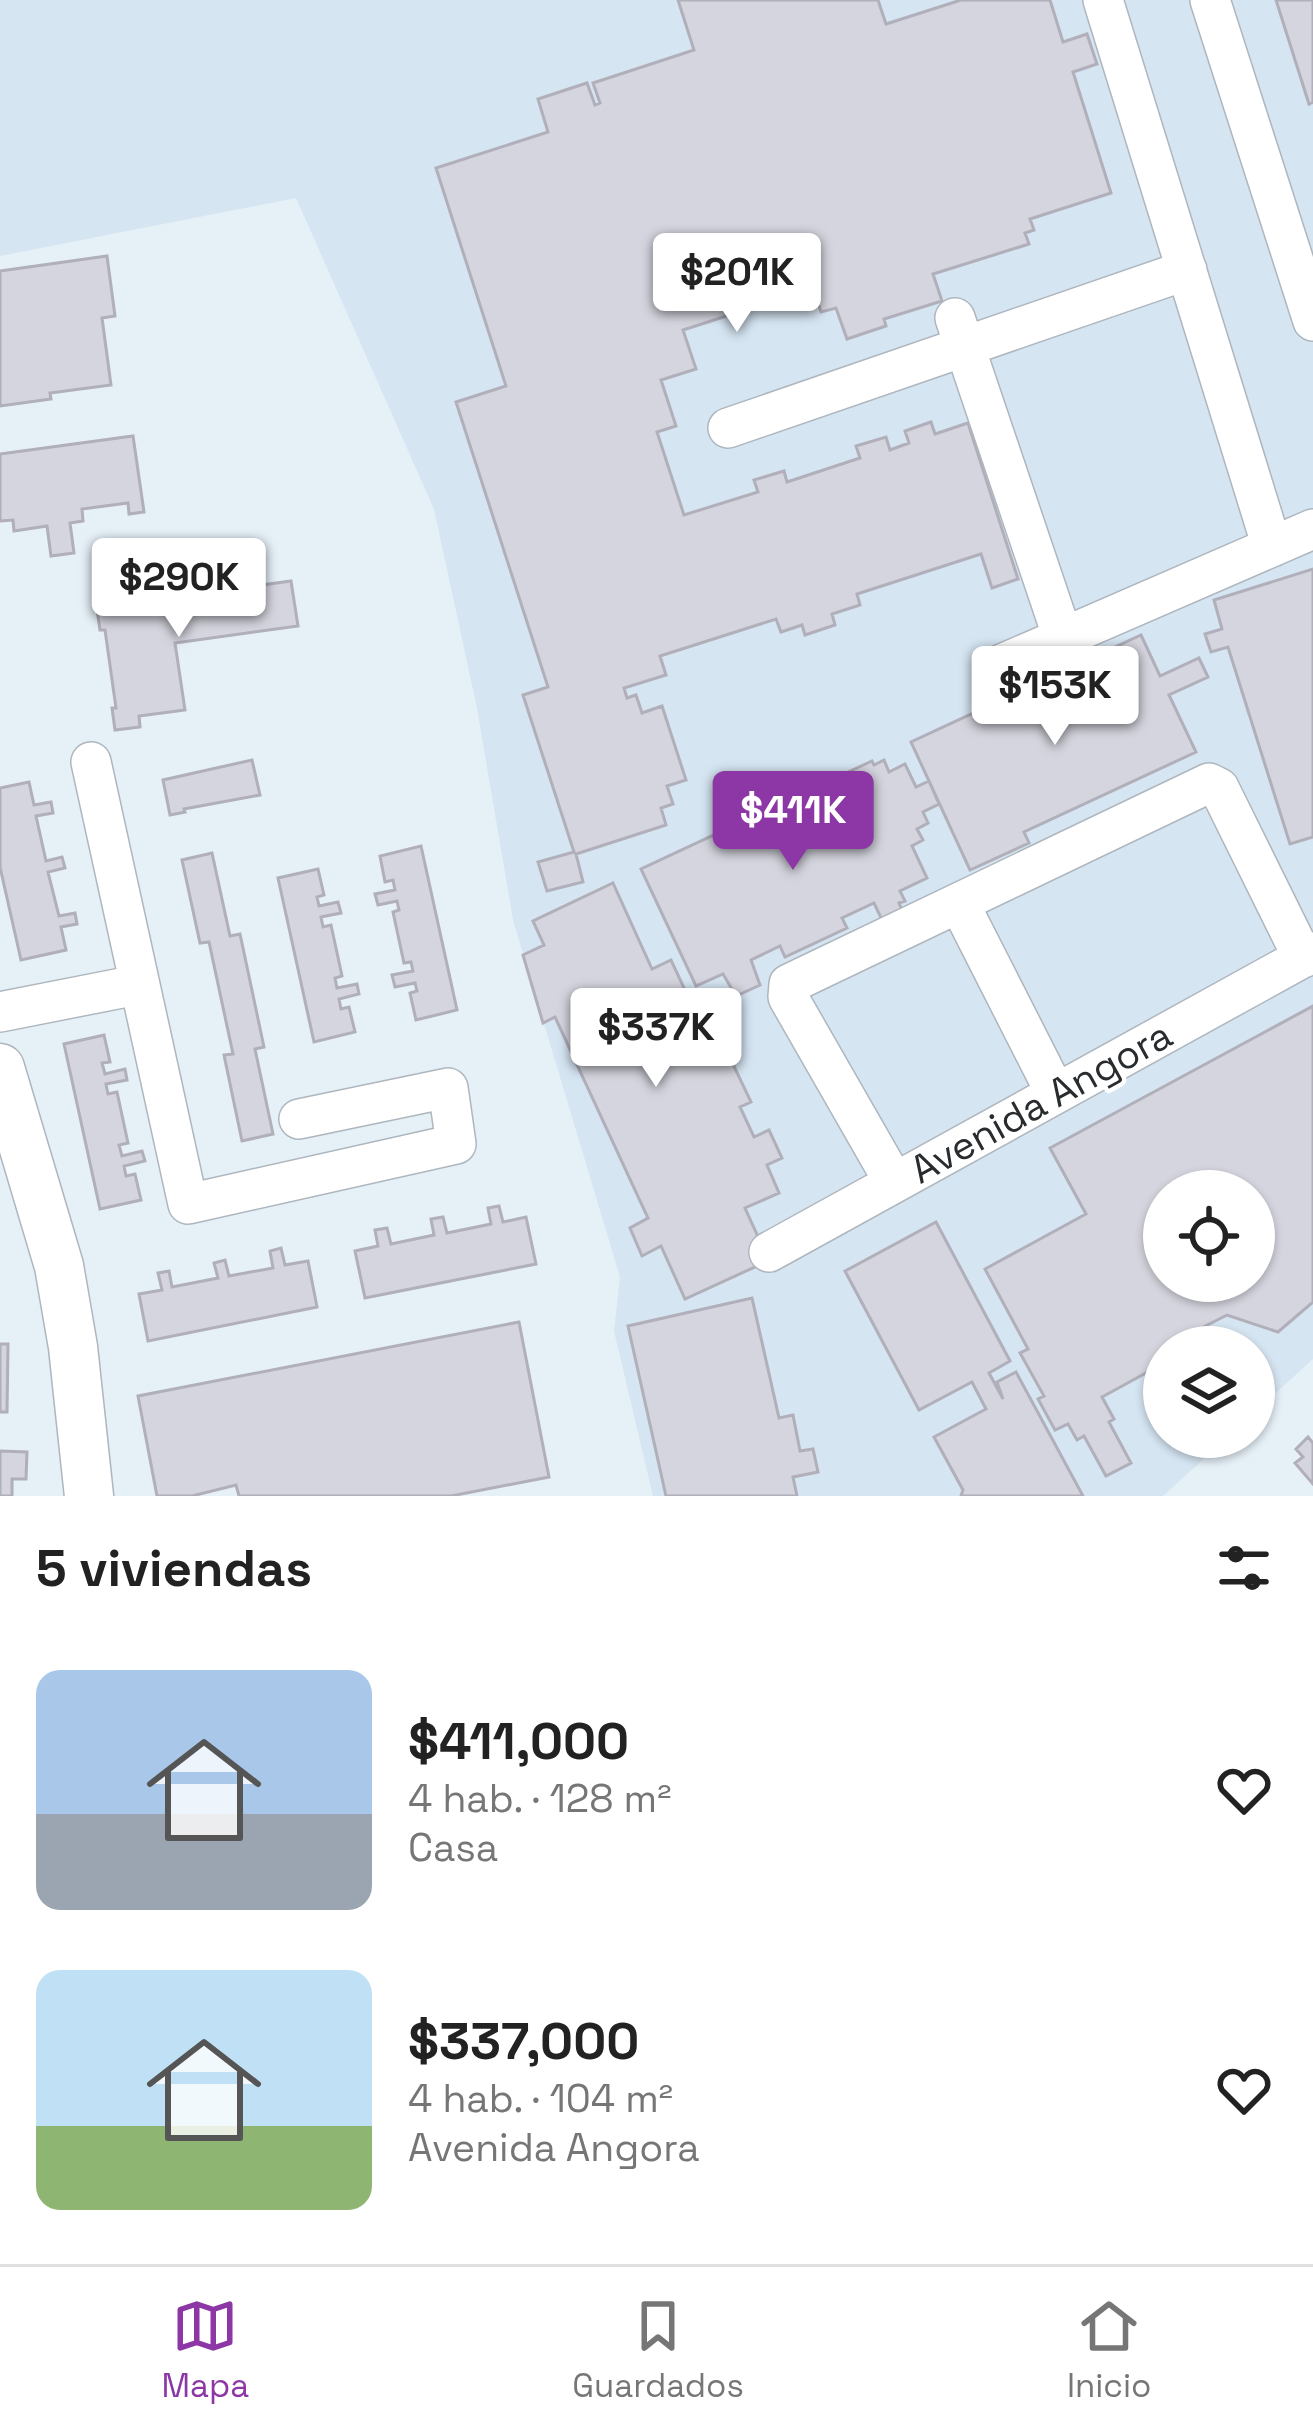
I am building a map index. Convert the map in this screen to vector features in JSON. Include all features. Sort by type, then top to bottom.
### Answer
[{"type":"main road","points":[[0,1068],[58,1266],[74,1347],[89,1496]]},
{"type":"main road","points":[[0,1161],[30,1260],[57,1496]]},
{"type":"street","points":[[1103,0],[1272,547]]},
{"type":"street","points":[[1210,0],[1313,321]]},
{"type":"street","points":[[728,428],[960,332],[1187,270]]},
{"type":"street","points":[[960,332],[1063,638]]},
{"type":"street","points":[[1002,664],[1313,529]]},
{"type":"street","points":[[91,762],[188,1204],[457,1144],[448,1088],[298,1120]]},
{"type":"street","points":[[894,1182],[788,997],[789,984],[1210,783],[1219,788],[1308,955]]},
{"type":"street","points":[[959,903],[1054,1092]]},
{"type":"street","name":"Avenida Angora","points":[[770,1252],[1308,955]]},
{"type":"street","points":[[0,1012],[137,985]]},
{"type":"shaded area","points":[[0,0],[1313,0],[1313,1359],[1275,1394],[1275,1326],[1143,1326],[1143,1458],[1205,1458],[1163,1496],[653,1496],[614,1331],[620,1277],[513,920],[477,708],[434,509],[296,198],[0,256]]},
{"type":"building","points":[[678,0],[878,0],[886,24],[961,0],[1050,0],[1063,42],[1087,34],[1097,64],[1073,72],[1111,193],[1030,219],[1034,230],[1025,233],[1029,244],[933,274],[942,301],[884,319],[886,326],[847,339],[836,308],[821,312],[813,288],[683,330],[696,369],[661,380],[676,426],[657,432],[684,515],[758,492],[754,480],[784,471],[787,482],[860,458],[856,446],[886,437],[890,450],[909,443],[905,431],[931,422],[935,434],[968,423],[1018,579],[992,588],[981,554],[857,594],[860,605],[832,614],[835,625],[805,635],[802,625],[781,632],[776,619],[660,656],[666,675],[624,688],[627,698],[636,695],[642,713],[662,706],[686,780],[667,786],[673,804],[661,808],[666,825],[576,854],[583,882],[547,891],[538,862],[574,852],[523,695],[548,687],[456,402],[506,386],[436,168],[548,132],[538,99],[587,83],[595,105],[600,103],[593,83],[694,50]]},
{"type":"building","points":[[1276,0],[1313,0],[1313,102],[1309,104]]},
{"type":"building","points":[[107,256],[115,316],[102,318],[111,385],[0,406],[0,271]]},
{"type":"building","points":[[133,436],[144,512],[129,514],[128,503],[82,509],[83,521],[70,523],[74,553],[51,556],[47,526],[14,531],[13,520],[0,521],[0,454]]},
{"type":"building","points":[[1313,569],[1313,837],[1290,844],[1228,647],[1211,652],[1205,634],[1222,629],[1214,600]]},
{"type":"building","points":[[291,581],[298,626],[175,643],[185,710],[139,716],[140,727],[115,730],[105,630],[100,630],[97,610],[109,609],[108,601],[167,592],[168,598]]},
{"type":"building","points":[[1141,635],[1160,676],[1199,658],[1208,677],[1169,695],[1196,752],[1024,832],[1029,843],[970,870],[911,742]]},
{"type":"building","points":[[252,760],[260,795],[170,815],[163,780]]},
{"type":"building","points":[[884,760],[889,772],[905,764],[916,787],[929,781],[939,804],[923,812],[928,823],[917,829],[923,840],[912,846],[927,878],[900,891],[905,901],[899,903],[902,910],[882,920],[874,903],[842,918],[847,928],[785,957],[780,946],[751,960],[760,985],[736,996],[723,974],[696,986],[641,869],[872,761],[874,765]]},
{"type":"building","points":[[29,782],[34,805],[51,802],[53,813],[36,816],[46,861],[62,857],[65,868],[48,872],[59,916],[75,913],[77,924],[61,927],[66,950],[21,960],[0,867],[0,788]]},
{"type":"building","points":[[421,846],[457,1010],[416,1020],[410,993],[417,991],[415,983],[395,987],[392,975],[413,971],[411,962],[404,963],[393,912],[399,910],[397,901],[378,905],[375,894],[395,890],[393,880],[385,882],[380,856]]},
{"type":"building","points":[[212,853],[230,936],[240,934],[264,1047],[255,1049],[273,1134],[242,1141],[224,1055],[233,1054],[209,942],[200,943],[182,860]]},
{"type":"building","points":[[318,869],[324,895],[317,897],[319,906],[338,902],[341,913],[321,917],[323,927],[331,925],[342,976],[335,978],[337,988],[357,984],[359,994],[339,999],[341,1009],[349,1007],[355,1032],[314,1042],[278,878]]},
{"type":"building","points":[[613,883],[652,969],[671,960],[711,1046],[722,1041],[751,1102],[740,1107],[754,1137],[769,1130],[782,1158],[767,1165],[779,1193],[745,1208],[764,1250],[751,1256],[757,1266],[685,1299],[661,1246],[642,1256],[630,1228],[648,1218],[555,1017],[543,1023],[523,955],[544,945],[533,921]]},
{"type":"building","points":[[1313,1006],[1313,1302],[1278,1332],[1275,1326],[1227,1315],[1205,1326],[1143,1326],[1143,1375],[1102,1397],[1114,1419],[1109,1422],[1131,1463],[1106,1476],[1084,1436],[1077,1440],[1068,1424],[1055,1430],[1038,1399],[1044,1396],[1020,1353],[1028,1349],[985,1269],[1086,1214],[1050,1148]]},
{"type":"building","points":[[104,1035],[110,1062],[102,1063],[105,1074],[125,1069],[127,1080],[106,1084],[108,1094],[117,1092],[128,1143],[119,1145],[122,1156],[142,1151],[145,1161],[124,1166],[126,1176],[135,1174],[141,1200],[100,1209],[64,1044]]},
{"type":"building","points":[[499,1206],[503,1222],[526,1217],[536,1264],[365,1298],[355,1251],[378,1246],[375,1230],[387,1228],[391,1244],[434,1235],[431,1219],[443,1217],[447,1233],[491,1224],[488,1208]]},
{"type":"building","points":[[936,1222],[1010,1361],[989,1373],[1003,1399],[997,1382],[1016,1372],[1083,1496],[961,1496],[963,1490],[934,1437],[986,1409],[972,1382],[919,1410],[845,1271]]},
{"type":"building","points":[[281,1248],[285,1265],[308,1261],[317,1307],[148,1341],[139,1294],[162,1290],[158,1273],[169,1271],[172,1287],[218,1278],[214,1263],[225,1260],[229,1276],[273,1268],[270,1251]]},
{"type":"building","points":[[752,1298],[779,1418],[793,1415],[800,1451],[813,1449],[818,1472],[793,1477],[797,1496],[666,1496],[628,1326]]},
{"type":"building","points":[[519,1322],[549,1477],[451,1496],[239,1496],[236,1485],[192,1496],[157,1496],[138,1396]]},
{"type":"building","points":[[0,1344],[8,1344],[7,1412],[0,1412]]},
{"type":"building","points":[[1308,1437],[1313,1443],[1313,1484],[1295,1463],[1303,1457],[1296,1449]]},
{"type":"building","points":[[0,1451],[27,1452],[26,1479],[12,1479],[12,1496],[0,1496]]}]
